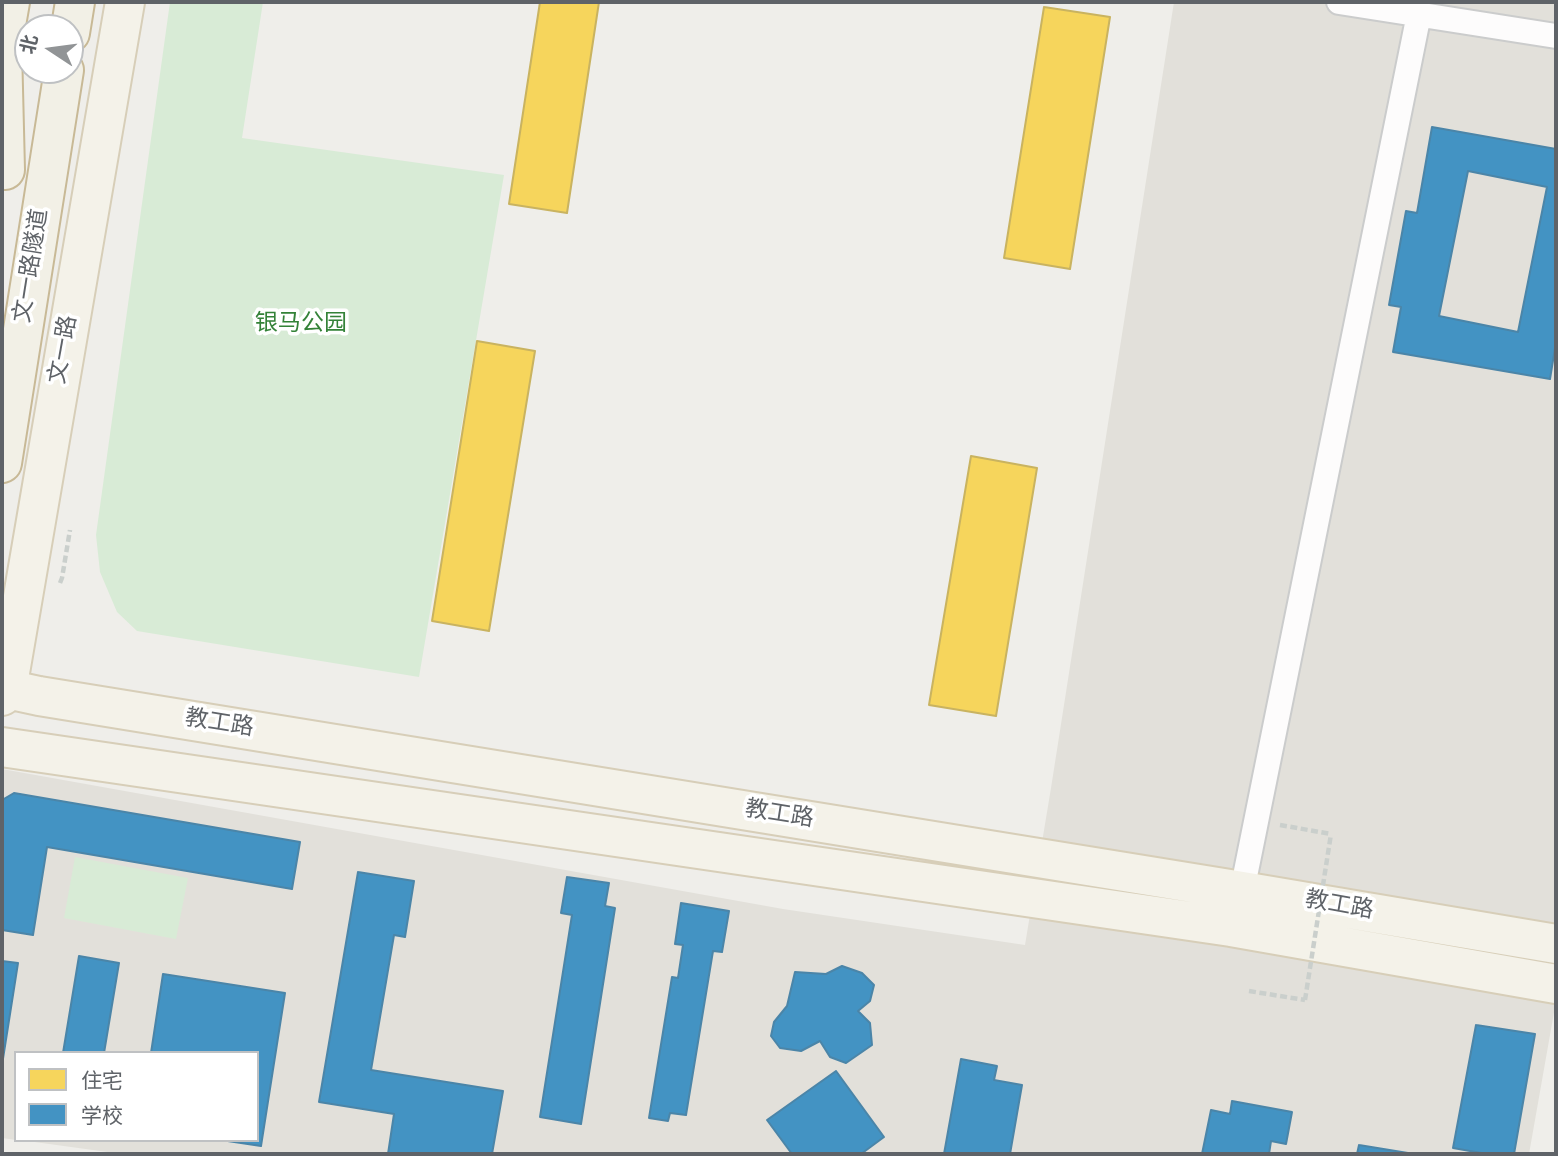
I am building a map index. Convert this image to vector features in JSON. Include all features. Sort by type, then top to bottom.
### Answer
[{"type":"highway","points":[[4,181],[2,48],[10,2]]},
{"type":"highway","points":[[4,181],[19,84]]},
{"type":"highway","name":"文一路隧道","points":[[2,463],[62,84]]},
{"type":"main road","name":"文一路","points":[[3,691],[125,2]]},
{"type":"main road","name":"教工路","points":[[3,691],[1556,944]]},
{"type":"main road","name":"教工路","points":[[2,747],[1231,927],[1556,984]]},
{"type":"street","points":[[1339,2],[1556,36]]},
{"type":"street","points":[[1242,891],[1419,14]]},
{"type":"path","points":[[1249,991],[1305,1000],[1331,834],[1256,821]]},
{"type":"shaded area","points":[[1174,2],[1556,2],[1556,1001],[1529,1154],[122,1154],[35,1142],[259,1142],[259,1051],[14,1051],[14,1140],[2,1138],[2,769],[783,909],[1025,945]]},
{"type":"green space","name":"银马公园","points":[[170,2],[263,2],[242,138],[504,175],[419,677],[137,631],[117,612],[100,572],[96,535]]},
{"type":"green space","points":[[75,857],[188,878],[176,939],[64,918]]},
{"type":"building: 住宅","points":[[540,2],[599,2],[567,213],[509,204]]},
{"type":"building: 住宅","points":[[1044,7],[1110,17],[1070,269],[1004,258]]},
{"type":"building: 住宅","points":[[477,341],[535,351],[489,631],[432,621]]},
{"type":"building: 住宅","points":[[971,456],[1037,468],[996,716],[929,705]]},
{"type":"building: 学校","points":[[1432,127],[1556,149],[1556,342],[1550,379],[1393,352],[1401,307],[1389,305],[1406,211],[1417,213]],"holes":[[[1468,171],[1547,187],[1518,332],[1439,316]]]},
{"type":"building: 学校","points":[[14,793],[300,842],[292,889],[47,847],[33,935],[2,930],[2,800]]},
{"type":"building: 学校","points":[[358,872],[414,881],[405,937],[394,935],[371,1070],[503,1091],[492,1154],[388,1154],[394,1114],[319,1102]]},
{"type":"building: 学校","points":[[567,877],[609,883],[605,906],[615,908],[581,1124],[540,1117],[572,915],[561,913]]},
{"type":"building: 学校","points":[[681,903],[729,911],[722,952],[713,951],[686,1115],[670,1113],[668,1121],[649,1118],[672,977],[678,978],[683,945],[675,944]]},
{"type":"building: 学校","points":[[79,956],[119,963],[104,1051],[63,1051]]},
{"type":"building: 学校","points":[[2,961],[18,963],[2,1065]]},
{"type":"building: 学校","points":[[842,966],[862,973],[874,985],[870,1001],[858,1011],[870,1023],[872,1045],[846,1063],[830,1057],[820,1041],[801,1051],[780,1048],[771,1036],[774,1022],[787,1006],[795,972],[826,974]]},
{"type":"building: 学校","points":[[163,974],[285,993],[261,1146],[234,1142],[259,1142],[259,1051],[151,1051]]},
{"type":"building: 学校","points":[[1476,1025],[1535,1034],[1514,1154],[1487,1154],[1453,1148]]},
{"type":"building: 学校","points":[[961,1059],[997,1066],[994,1080],[1022,1085],[1010,1154],[944,1154]]},
{"type":"building: 学校","points":[[836,1071],[884,1137],[861,1154],[792,1154],[767,1120]]},
{"type":"building: 学校","points":[[1232,1101],[1292,1112],[1286,1144],[1271,1141],[1269,1154],[1202,1154],[1211,1110],[1230,1114]]},
{"type":"building: 学校","points":[[1359,1145],[1414,1154],[1357,1154]]}]
